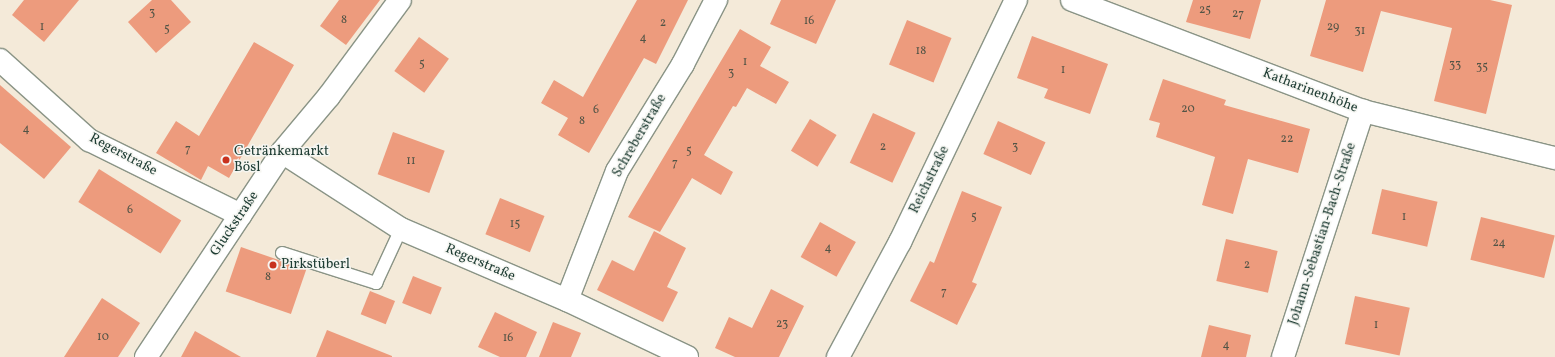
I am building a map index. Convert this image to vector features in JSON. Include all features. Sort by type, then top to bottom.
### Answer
[{"type":"street","name":"Gluckstraße","points":[[146,357],[282,152],[329,96],[400,0]]},
{"type":"street","name":"Schreberstraße","points":[[567,300],[617,171],[683,64],[716,0]]},
{"type":"street","name":"Reichstraße","points":[[838,357],[900,242],[1016,0]]},
{"type":"street","name":"Katharinenhöhe","points":[[1072,0],[1363,111],[1555,158]]},
{"type":"street","name":"Regerstraße","points":[[0,60],[89,140],[240,216]]},
{"type":"street","name":"Johann-Sebastian-Bach-Straße","points":[[1283,357],[1363,111]]},
{"type":"street","name":"Regerstraße","points":[[282,152],[401,229],[567,300],[687,357]]},
{"type":"lane","points":[[282,253],[376,283],[401,229]]},
{"type":"building","points":[[24,0],[79,0],[44,42],[12,15]]},
{"type":"building","points":[[152,0],[171,0],[191,22],[156,53],[128,22]]},
{"type":"building","points":[[339,0],[380,0],[346,45],[320,26]]},
{"type":"building","points":[[637,0],[688,0],[656,64],[644,58],[589,153],[558,135],[568,118],[541,103],[554,80],[583,97]]},
{"type":"building","points":[[781,0],[836,0],[816,44],[770,24]]},
{"type":"building","points":[[1193,0],[1261,0],[1250,39],[1186,22]]},
{"type":"building","points":[[1326,0],[1490,0],[1512,5],[1486,114],[1434,101],[1452,28],[1381,11],[1363,72],[1310,56]]},
{"type":"building","points":[[907,20],[952,38],[934,82],[889,65]]},
{"type":"building","points":[[740,29],[771,47],[760,66],[789,82],[776,104],[747,88],[736,107],[733,106],[704,155],[733,172],[721,195],[692,178],[660,232],[628,217]]},
{"type":"building","points":[[1032,36],[1108,64],[1090,114],[1044,98],[1048,89],[1017,78]]},
{"type":"building","points":[[419,37],[449,59],[424,93],[394,71]]},
{"type":"building","points":[[254,42],[294,65],[229,178],[208,166],[201,180],[156,153],[176,121],[199,136]]},
{"type":"building","points":[[1163,79],[1226,100],[1224,105],[1310,129],[1298,173],[1248,159],[1233,214],[1202,205],[1215,157],[1156,137],[1160,123],[1149,120]]},
{"type":"building","points":[[0,85],[71,147],[44,179],[0,143]]},
{"type":"building","points":[[873,113],[916,133],[892,183],[850,163]]},
{"type":"building","points":[[810,119],[837,135],[818,167],[791,151]]},
{"type":"building","points":[[998,121],[1046,142],[1031,175],[983,154]]},
{"type":"building","points":[[393,132],[445,151],[429,193],[378,174]]},
{"type":"building","points":[[99,169],[181,220],[161,253],[78,202]]},
{"type":"building","points":[[1382,189],[1438,202],[1427,247],[1372,234]]},
{"type":"building","points":[[962,191],[1002,207],[972,282],[977,284],[957,325],[910,301],[930,261],[934,263]]},
{"type":"building","points":[[500,198],[545,216],[530,252],[485,234]]},
{"type":"building","points":[[1481,217],[1555,235],[1544,278],[1470,260]]},
{"type":"building","points":[[820,222],[856,242],[836,277],[801,257]]},
{"type":"building","points":[[654,231],[686,248],[667,287],[678,292],[663,322],[597,290],[612,260],[634,271]]},
{"type":"building","points":[[1226,239],[1278,251],[1268,293],[1216,281]]},
{"type":"building","points":[[241,247],[306,269],[291,314],[226,291]]},
{"type":"building","points":[[413,276],[442,288],[431,315],[402,303]]},
{"type":"building","points":[[771,289],[804,306],[779,357],[735,357],[715,348],[729,317],[752,328]]},
{"type":"building","points":[[370,291],[395,301],[386,324],[361,314]]},
{"type":"building","points":[[1355,296],[1410,308],[1400,356],[1345,344]]},
{"type":"building","points":[[102,298],[140,323],[118,357],[64,357]]},
{"type":"building","points":[[495,312],[537,332],[526,357],[500,357],[478,347]]},
{"type":"building","points":[[553,322],[581,333],[571,357],[539,357]]},
{"type":"building","points":[[1209,325],[1251,335],[1246,357],[1201,357]]},
{"type":"building","points":[[327,330],[392,356],[392,357],[316,357]]},
{"type":"building","points":[[195,331],[241,357],[181,357]]},
{"type":"place","name":"Getränkemarkt Bösl","points":[[226,160]]},
{"type":"place","name":"Pirkstüberl","points":[[273,265]]}]
